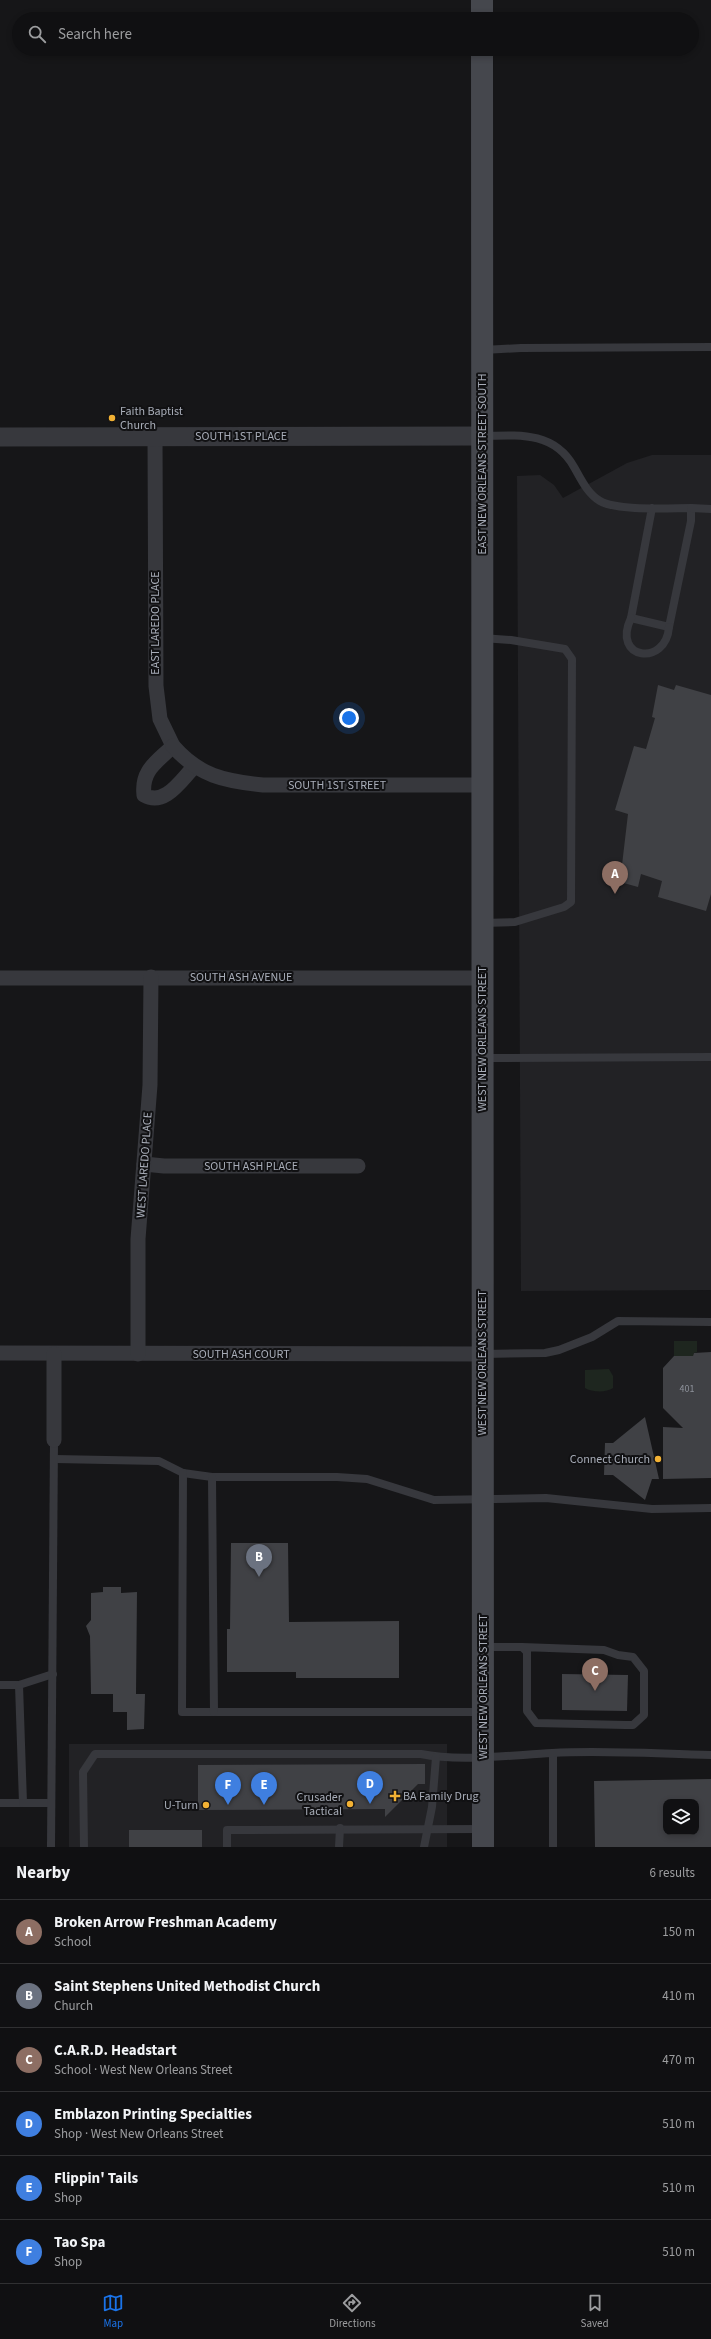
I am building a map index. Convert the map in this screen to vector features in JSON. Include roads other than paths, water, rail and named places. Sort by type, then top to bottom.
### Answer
[{"type":"main road","points":[[482,0],[482,12]]},
{"type":"main road","name":"EAST NEW ORLEANS STREET SOUTH","points":[[482,56],[482,879]]},
{"type":"main road","name":"WEST NEW ORLEANS STREET","points":[[482,879],[483,1838]]},
{"type":"street","name":"SOUTH 1ST PLACE","points":[[0,436],[482,436]]},
{"type":"street","name":"EAST LAREDO PLACE","points":[[155,436],[156,686],[160,718],[173,746]]},
{"type":"street","name":"SOUTH 1ST STREET","points":[[173,746],[194,766],[220,779],[263,785],[482,785]]},
{"type":"street","points":[[173,746],[145,774],[143,784],[144,795],[151,799],[160,799],[169,793],[194,766]]},
{"type":"street","name":"WEST LAREDO PLACE","points":[[138,1354],[138,1239],[150,1085],[151,977]]},
{"type":"street","name":"SOUTH ASH AVENUE","points":[[0,978],[482,978]]},
{"type":"street","name":"SOUTH ASH PLACE","points":[[144,1164],[164,1166],[358,1166]]},
{"type":"street","name":"SOUTH ASH COURT","points":[[0,1353],[482,1354]]},
{"type":"street","points":[[54,1354],[54,1440]]},
{"type":"lane","points":[[482,350],[521,348],[711,347]]},
{"type":"lane","points":[[482,436],[516,435],[541,438],[562,449],[570,459],[590,493],[601,502],[623,507],[711,509]]},
{"type":"lane","points":[[652,508],[631,618],[625,630],[625,639],[636,652],[644,654],[653,652],[662,646],[668,637],[691,521],[691,508]]},
{"type":"lane","points":[[631,618],[669,627]]},
{"type":"lane","points":[[482,638],[511,640],[565,649],[572,659],[572,667],[571,902],[564,907],[515,922],[482,923]]},
{"type":"lane","points":[[482,1058],[711,1057]]},
{"type":"lane","points":[[482,1354],[545,1353],[559,1350],[592,1337],[618,1321],[711,1322]]},
{"type":"lane","points":[[51,1847],[54,1440]]},
{"type":"lane","points":[[55,1459],[159,1462],[183,1473],[212,1477],[337,1477],[367,1479],[434,1500],[546,1498],[652,1509],[711,1508]]},
{"type":"lane","points":[[183,1473],[182,1712],[482,1712]]},
{"type":"lane","points":[[212,1477],[214,1712]]},
{"type":"lane","points":[[482,1647],[522,1647],[604,1650],[618,1656],[633,1657],[644,1671],[644,1715],[633,1725],[536,1723],[527,1711],[527,1652],[522,1647]]},
{"type":"lane","points":[[0,1685],[19,1685],[52,1674]]},
{"type":"lane","points":[[19,1685],[23,1803]]},
{"type":"lane","points":[[553,1753],[553,1847]]},
{"type":"lane","points":[[84,1847],[83,1772],[95,1754],[421,1754],[436,1757],[514,1756],[553,1753],[711,1755]]},
{"type":"lane","points":[[424,1847],[426,1828],[432,1806],[436,1757]]},
{"type":"lane","points":[[0,1803],[51,1802]]},
{"type":"lane","points":[[339,1847],[340,1828]]},
{"type":"lane","points":[[227,1847],[227,1830],[426,1828],[483,1838]]},
{"type":"place","name":"Faith Baptist Church","points":[[112,418]]},
{"type":"place","name":"Broken Arrow Freshman Academy","points":[[615,894]]},
{"type":"place","name":"Connect Church","points":[[658,1459]]},
{"type":"place","name":"Saint Stephens United Methodist Church","points":[[259,1577]]},
{"type":"place","name":"C.A.R.D. Headstart","points":[[595,1691]]},
{"type":"place","name":"BA Family Drug","points":[[395,1796]]},
{"type":"place","name":"Crusader Tactical","points":[[350,1804]]},
{"type":"place","name":"Emblazon Printing Specialties","points":[[370,1804]]},
{"type":"place","name":"U-Turn","points":[[206,1805]]},
{"type":"place","name":"Tao Spa","points":[[228,1805]]},
{"type":"place","name":"Flippin' Tails","points":[[264,1805]]}]
